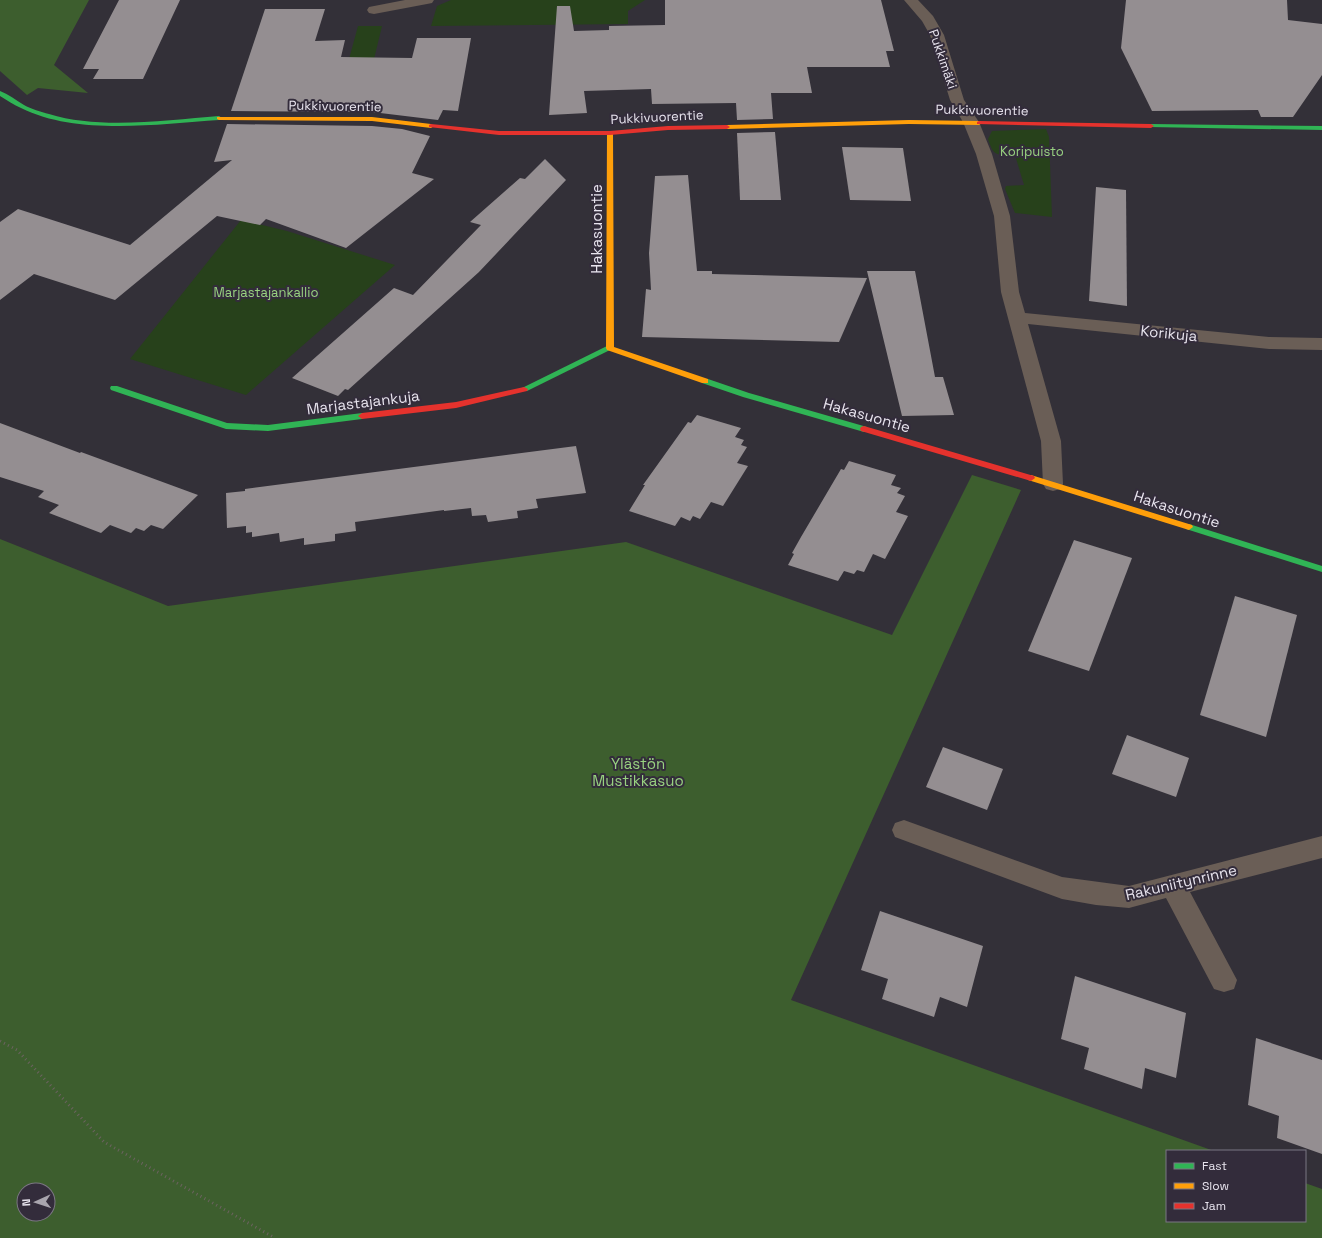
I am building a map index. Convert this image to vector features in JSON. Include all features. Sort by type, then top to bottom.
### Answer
[{"type":"street","points":[[374,10],[427,0]]},
{"type":"street","name":"Pukkimäki","points":[[910,0],[928,18],[937,35],[957,100],[971,122]]},
{"type":"street","name":"Pukkivuorentie","points":[[0,93],[13,103],[44,114],[64,119],[107,125],[238,117],[372,119],[499,133],[610,133],[668,128],[909,122],[1322,128]]},
{"type":"street","points":[[971,122],[984,154],[1002,216],[1010,292],[1051,441],[1053,484]]},
{"type":"street","name":"Hakasuontie","points":[[610,133],[610,348],[746,395],[1053,484],[1322,569]]},
{"type":"street","name":"Korikuja","points":[[1017,318],[1269,343],[1322,344]]},
{"type":"street","name":"Marjastajankuja","points":[[114,388],[226,426],[268,428],[456,405],[523,389],[610,348]]},
{"type":"street","name":"Rakuniitynrinne","points":[[904,830],[1062,888],[1096,894],[1128,896],[1173,886],[1322,847]]},
{"type":"street","points":[[1173,886],[1224,980]]},
{"type":"path","points":[[0,1041],[17,1050],[104,1142],[275,1238]]},
{"type":"green space","points":[[0,0],[89,0],[54,65],[88,93],[38,88],[27,95],[0,71]]},
{"type":"green space","points":[[451,0],[645,0],[628,11],[628,24],[431,26],[437,6]]},
{"type":"green space","points":[[358,26],[382,26],[362,109],[336,107]]},
{"type":"green space","name":"Koripuisto","points":[[1046,129],[1049,137],[1052,217],[1015,213],[1005,189],[1006,186],[1024,185],[1015,155],[997,154],[992,149],[988,139],[992,131]]},
{"type":"green space","name":"Marjastajankallio","points":[[241,220],[287,231],[395,265],[246,395],[130,359]]},
{"type":"green space","name":"Ylästön Mustikkasuo","points":[[972,475],[1021,490],[791,1000],[1211,1150],[1166,1150],[1166,1222],[1306,1222],[1306,1183],[1322,1189],[1322,1238],[0,1238],[0,539],[168,606],[626,542],[892,635]]},
{"type":"building","points":[[119,0],[180,0],[143,79],[93,79],[99,69],[83,69]]},
{"type":"building","points":[[665,0],[881,0],[894,51],[886,51],[890,67],[807,67],[812,93],[771,93],[773,119],[737,120],[736,103],[652,104],[651,89],[584,91],[587,113],[549,115],[557,6],[570,6],[574,31],[609,30],[609,26],[665,25]]},
{"type":"building","points":[[1126,0],[1287,0],[1288,20],[1322,24],[1322,75],[1293,117],[1261,117],[1258,110],[1152,111],[1121,48]]},
{"type":"building","points":[[265,9],[325,9],[315,41],[345,40],[341,57],[412,58],[417,38],[471,38],[458,111],[443,110],[438,120],[372,112],[231,111]]},
{"type":"building","points":[[227,124],[372,126],[402,129],[430,136],[412,173],[434,179],[346,248],[266,219],[260,225],[217,216],[115,300],[34,274],[0,300],[0,222],[18,209],[130,245],[232,160],[214,162]]},
{"type":"building","points":[[775,132],[781,200],[740,200],[737,133]]},
{"type":"building","points":[[842,147],[903,148],[911,201],[850,200]]},
{"type":"building","points":[[545,159],[566,180],[479,272],[348,390],[345,389],[338,396],[292,378],[394,288],[413,295],[481,225],[470,222],[520,178],[525,179]]},
{"type":"building","points":[[688,175],[697,271],[712,271],[712,274],[867,278],[839,342],[642,337],[646,289],[651,290],[649,253],[655,176]]},
{"type":"building","points":[[1096,187],[1126,190],[1127,306],[1089,301]]},
{"type":"building","points":[[867,271],[915,271],[935,377],[943,377],[954,415],[902,416]]},
{"type":"building","points":[[697,415],[741,428],[735,437],[744,440],[741,445],[747,447],[737,463],[748,466],[723,506],[711,502],[700,519],[693,516],[690,521],[681,517],[675,526],[629,511],[645,485],[643,485],[688,422],[691,423]]},
{"type":"building","points":[[0,423],[198,495],[163,529],[151,525],[144,531],[136,528],[131,533],[110,525],[101,533],[49,513],[59,505],[38,497],[44,491],[0,477]]},
{"type":"building","points":[[576,446],[586,493],[536,499],[538,508],[517,511],[518,518],[488,522],[486,515],[472,516],[471,508],[444,510],[355,522],[356,531],[335,534],[335,541],[304,545],[304,538],[280,542],[279,533],[252,537],[252,532],[246,533],[246,526],[227,528],[226,493],[245,491],[245,489]]},
{"type":"building","points":[[849,461],[896,475],[891,485],[901,488],[897,493],[905,496],[896,512],[908,516],[885,559],[873,554],[864,572],[857,570],[854,574],[844,571],[838,581],[788,565],[794,554],[792,553],[801,537],[841,469],[844,470]]},
{"type":"building","points":[[1074,540],[1132,558],[1089,671],[1028,651]]},
{"type":"building","points":[[1235,596],[1297,615],[1266,737],[1200,715]]},
{"type":"building","points":[[1127,735],[1189,758],[1176,797],[1112,774]]},
{"type":"building","points":[[943,747],[1003,769],[987,810],[926,787]]},
{"type":"building","points":[[880,911],[983,946],[967,1007],[940,997],[934,1017],[882,999],[888,979],[861,970]]},
{"type":"building","points":[[1075,976],[1186,1013],[1176,1078],[1145,1068],[1142,1089],[1084,1069],[1089,1048],[1061,1039]]},
{"type":"building","points":[[1256,1038],[1322,1060],[1322,1154],[1277,1138],[1279,1116],[1248,1105]]},
{"type":"traffic: fast","points":[[0,93],[23,107],[49,116],[77,122],[135,124],[219,118]]},
{"type":"traffic: fast","points":[[1151,126],[1322,128]]},
{"type":"traffic: fast","points":[[524,389],[610,348]]},
{"type":"traffic: fast","points":[[705,381],[746,395],[864,429]]},
{"type":"traffic: fast","points":[[114,388],[226,426],[268,428],[362,416]]},
{"type":"traffic: fast","points":[[1189,527],[1322,569]]},
{"type":"traffic: slow","points":[[219,118],[372,119],[431,126]]},
{"type":"traffic: slow","points":[[727,127],[909,122],[979,123]]},
{"type":"traffic: slow","points":[[610,133],[610,348],[705,381]]},
{"type":"traffic: slow","points":[[1031,478],[1189,527]]},
{"type":"traffic: jam","points":[[979,123],[1151,126]]},
{"type":"traffic: jam","points":[[431,126],[499,133],[610,133],[668,128],[727,127]]},
{"type":"traffic: jam","points":[[362,416],[456,405],[524,389]]},
{"type":"traffic: jam","points":[[864,429],[1031,478]]}]
